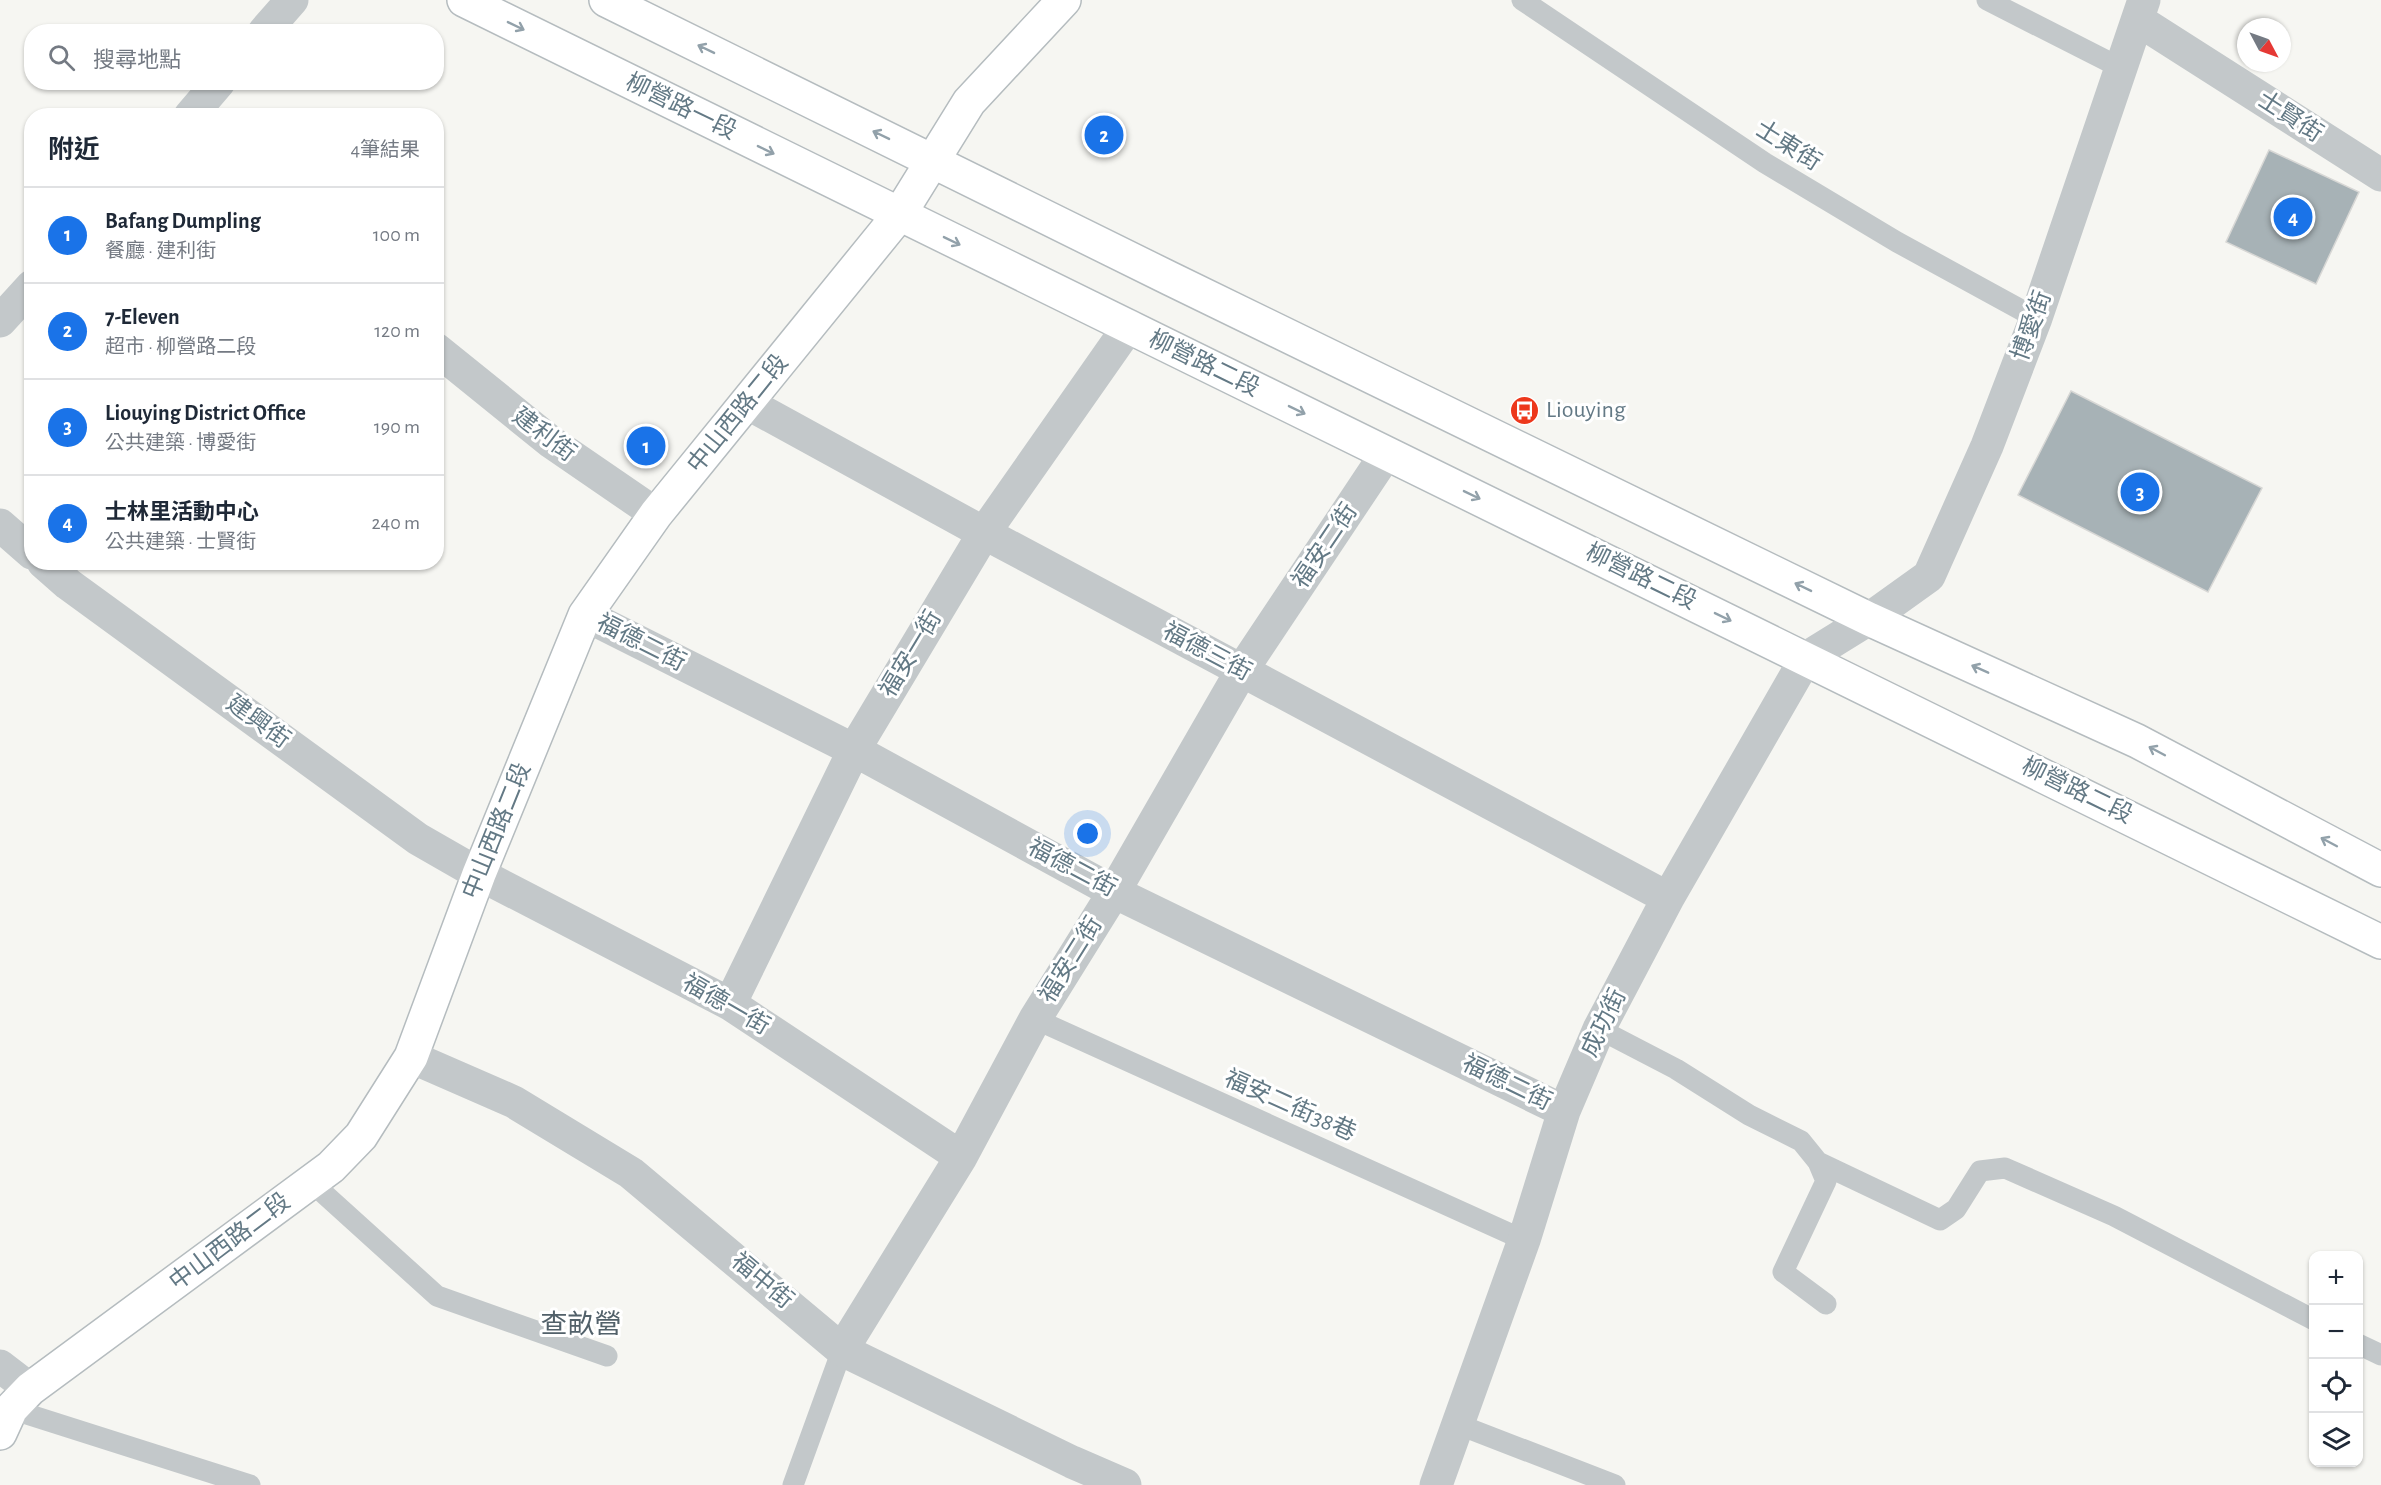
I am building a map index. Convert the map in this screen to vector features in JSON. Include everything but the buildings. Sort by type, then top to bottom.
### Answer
[{"type":"street","points":[[271,24],[292,0]]},
{"type":"street","name":"柳營路一段","points":[[464,0],[899,215]]},
{"type":"street","points":[[606,0],[1171,279],[1869,619],[2137,741],[2381,870]]},
{"type":"street","name":"中山西路二段","points":[[14,1410],[332,1167],[362,1136],[411,1057],[479,874],[585,615],[656,514],[899,215],[969,102],[1064,0]]},
{"type":"street","name":"博愛街","points":[[1869,619],[1929,576],[1987,446],[2036,318],[2141,10]]},
{"type":"street","name":"士賢街","points":[[2141,10],[2381,175]]},
{"type":"street","points":[[197,108],[212,90]]},
{"type":"street","name":"柳營路二段","points":[[899,215],[2381,942]]},
{"type":"street","points":[[2,316],[24,294]]},
{"type":"street","name":"福安一街","points":[[730,1004],[854,750],[984,533],[1129,326]]},
{"type":"street","name":"建利街","points":[[444,355],[551,442],[656,514]]},
{"type":"street","name":"福德三街","points":[[747,403],[984,533],[1668,898]]},
{"type":"street","name":"福安二街","points":[[842,1350],[961,1157],[1035,1019],[1114,892],[1242,670],[1386,454]]},
{"type":"street","points":[[0,525],[24,546]]},
{"type":"street","name":"建興街","points":[[52,570],[77,591],[417,839],[479,874]]},
{"type":"street","name":"福德二街","points":[[585,615],[854,750],[1114,892],[1564,1111]]},
{"type":"street","name":"成功街","points":[[1436,1485],[1524,1240],[1564,1111],[1599,1029],[1668,898],[1806,658],[1869,619]]},
{"type":"street","name":"福德一街","points":[[479,874],[730,1004],[961,1157]]},
{"type":"street","name":"福中街","points":[[411,1057],[514,1102],[631,1173],[842,1350],[1072,1462],[1125,1485]]},
{"type":"street","points":[[0,1366],[14,1410]]},
{"type":"lane","name":"士東街","points":[[1522,0],[1765,163],[1897,242],[2036,318]]},
{"type":"lane","points":[[1987,0],[2121,68]]},
{"type":"lane","name":"福安二街38巷","points":[[1035,1019],[1524,1240]]},
{"type":"lane","points":[[1599,1029],[1676,1069],[1749,1115],[1801,1141],[1818,1162],[1826,1181],[1783,1272],[1826,1304]]},
{"type":"lane","points":[[1818,1162],[1940,1220],[1956,1209],[1980,1171],[2005,1168],[2114,1216],[2309,1318]]},
{"type":"lane","points":[[311,1182],[437,1296],[607,1356]]},
{"type":"lane","points":[[2363,1346],[2381,1355]]},
{"type":"lane","points":[[793,1485],[842,1350]]},
{"type":"lane","points":[[14,1410],[250,1485]]},
{"type":"lane","points":[[1457,1424],[1615,1485]]},
{"type":"place","name":"7-Eleven","points":[[1104,135]]},
{"type":"place","name":"士林里活動中心","points":[[2293,217]]},
{"type":"place","name":"Liouying","points":[[1525,410]]},
{"type":"place","name":"Bafang Dumpling","points":[[646,446]]},
{"type":"place","name":"Liouying District Office","points":[[2140,492]]},
{"type":"district","name":"查畝營","points":[[581,1324]]}]
